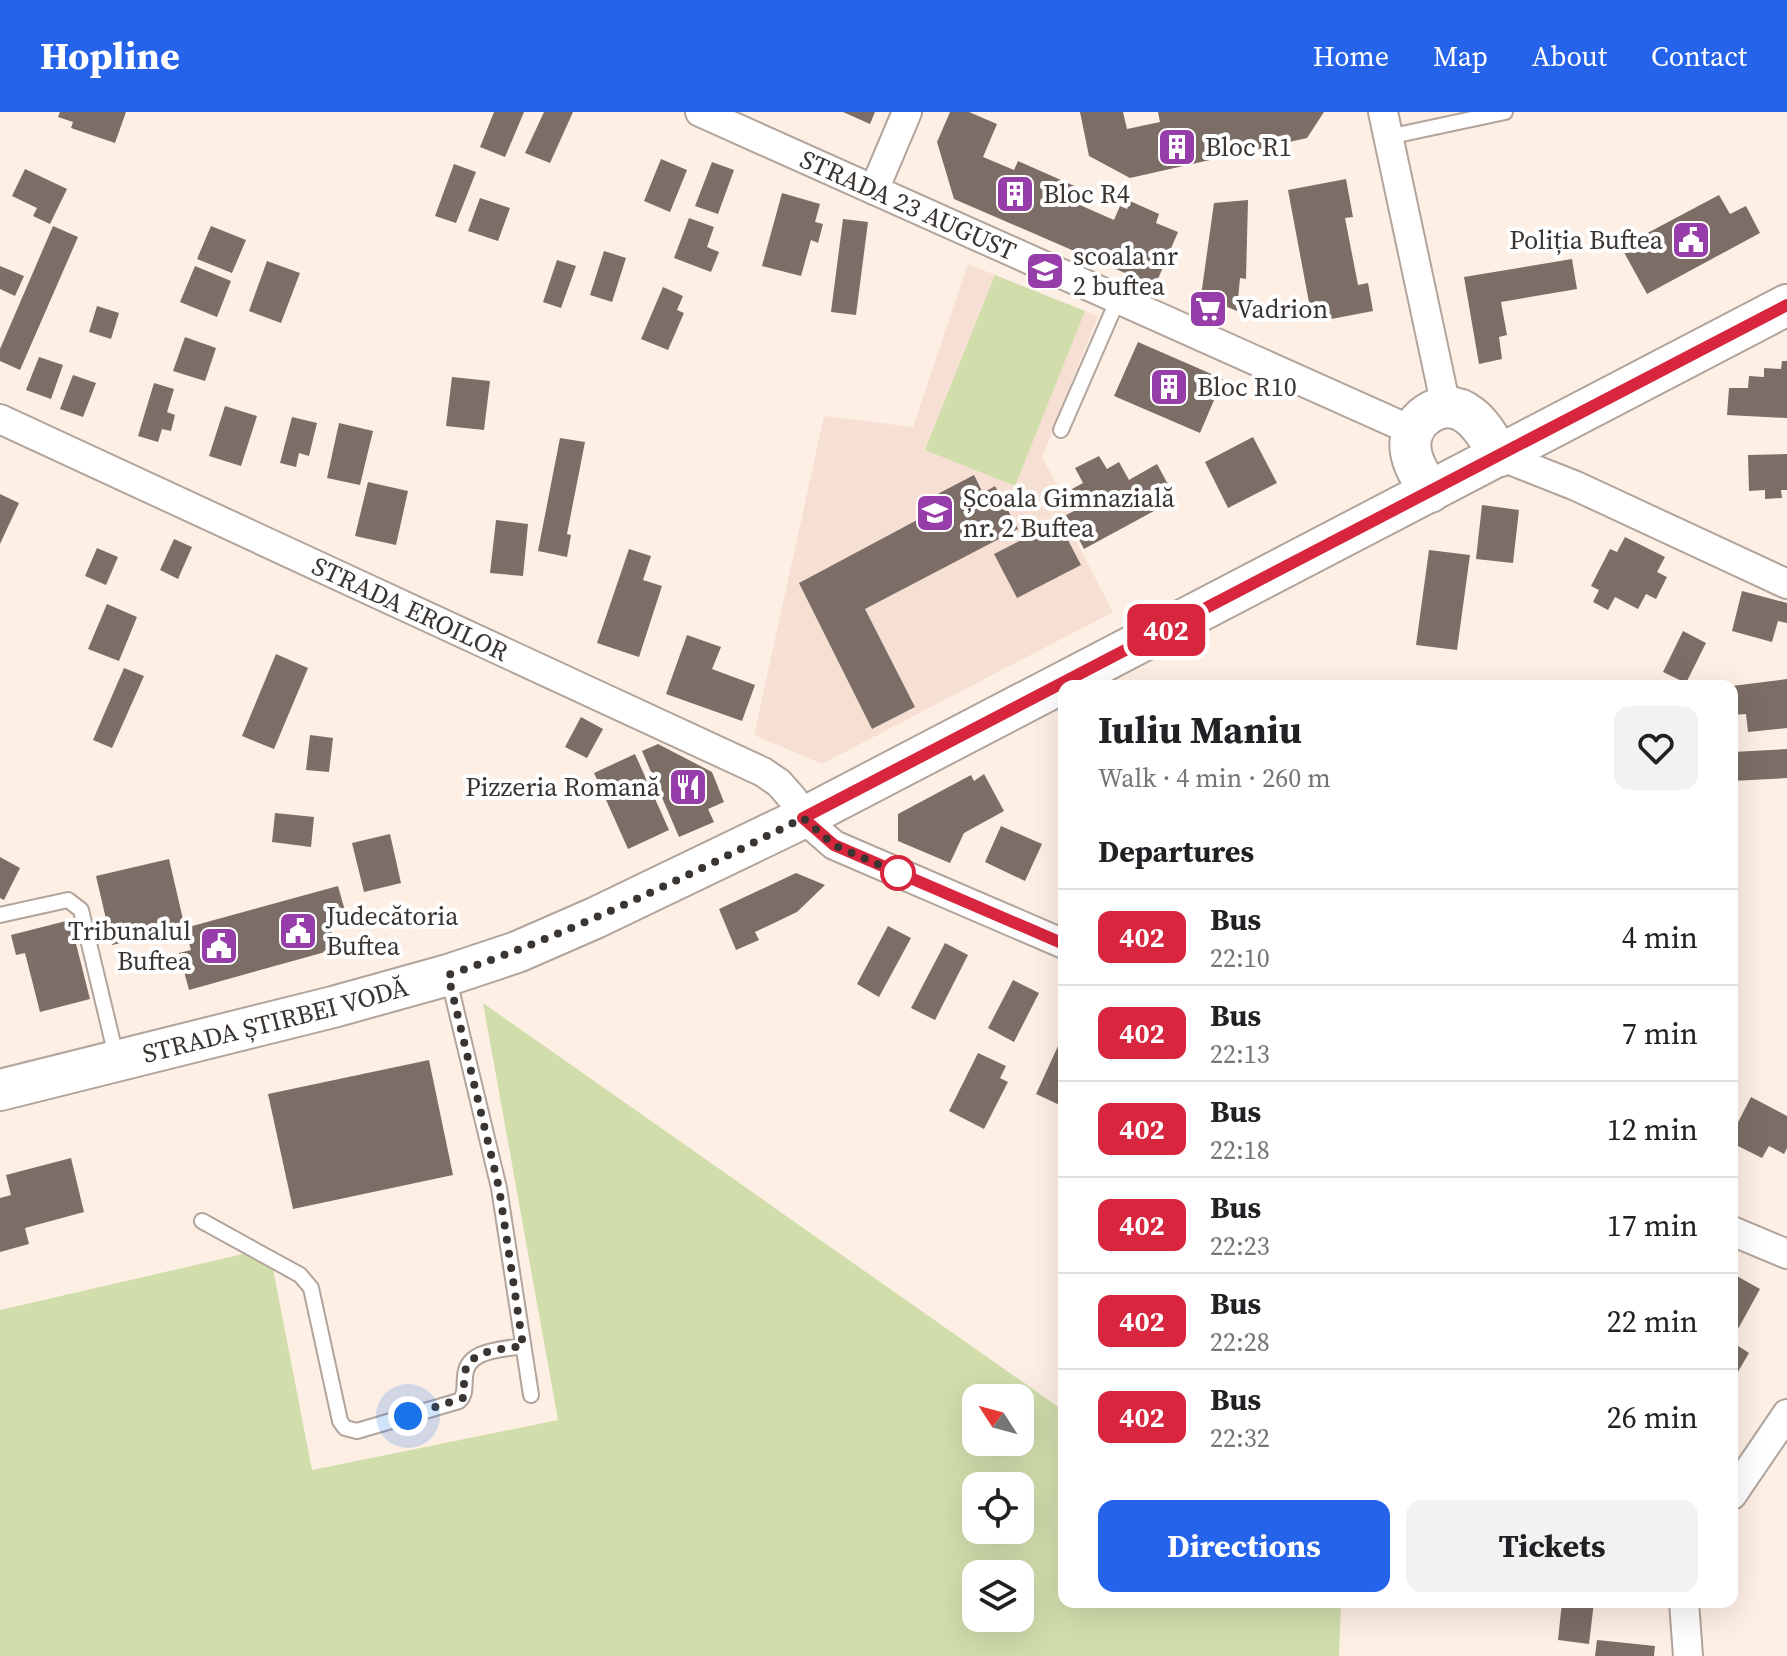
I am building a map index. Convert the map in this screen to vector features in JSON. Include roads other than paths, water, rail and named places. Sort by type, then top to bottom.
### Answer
[{"type":"street","name":"STRADA 23 AUGUST","points":[[700,112],[1413,431]]},
{"type":"street","points":[[874,190],[907,112]]},
{"type":"street","points":[[1385,124],[1446,407]]},
{"type":"street","name":"STRADA ȘTIRBEI VODĂ","points":[[1068,680],[1787,305]]},
{"type":"street","points":[[1430,492],[1411,453],[1413,431],[1426,414],[1446,407],[1467,413],[1485,432],[1500,456],[1576,486],[1787,584]]},
{"type":"street","name":"STRADA EROILOR","points":[[0,419],[763,772],[779,783],[793,799],[803,818],[834,845],[1058,941]]},
{"type":"street","name":"STRADA ȘTIRBEI VODĂ","points":[[0,1090],[333,1007],[517,952],[803,818],[1058,685]]},
{"type":"street","points":[[1738,1234],[1787,1254]]},
{"type":"street","points":[[1738,1486],[1787,1414]]},
{"type":"street","points":[[1684,1608],[1688,1656]]},
{"type":"lane","points":[[1385,124],[1505,112]]},
{"type":"lane","points":[[1061,430],[1118,299]]},
{"type":"lane","points":[[0,915],[68,900],[81,910],[117,1060]]},
{"type":"lane","points":[[448,975],[499,1188],[531,1395]]},
{"type":"lane","points":[[202,1221],[300,1275],[311,1288],[340,1421],[345,1428],[357,1431],[459,1401],[465,1393],[465,1369],[471,1360],[484,1353],[523,1346]]},
{"type":"place","name":"Bloc R1","points":[[1177,147]]},
{"type":"place","name":"Bloc R4","points":[[1015,194]]},
{"type":"place","name":"Poliția Buftea","points":[[1691,240]]},
{"type":"place","name":"scoala nr 2 buftea","points":[[1045,271]]},
{"type":"place","name":"Vadrion","points":[[1208,309]]},
{"type":"place","name":"Bloc R10","points":[[1169,387]]},
{"type":"place","name":"Școala Gimnazială nr. 2 Buftea","points":[[935,513]]},
{"type":"place","name":"Pizzeria Romană","points":[[688,787]]},
{"type":"place","name":"Judecătoria Buftea","points":[[298,931]]},
{"type":"place","name":"Tribunalul Buftea","points":[[219,946]]}]
